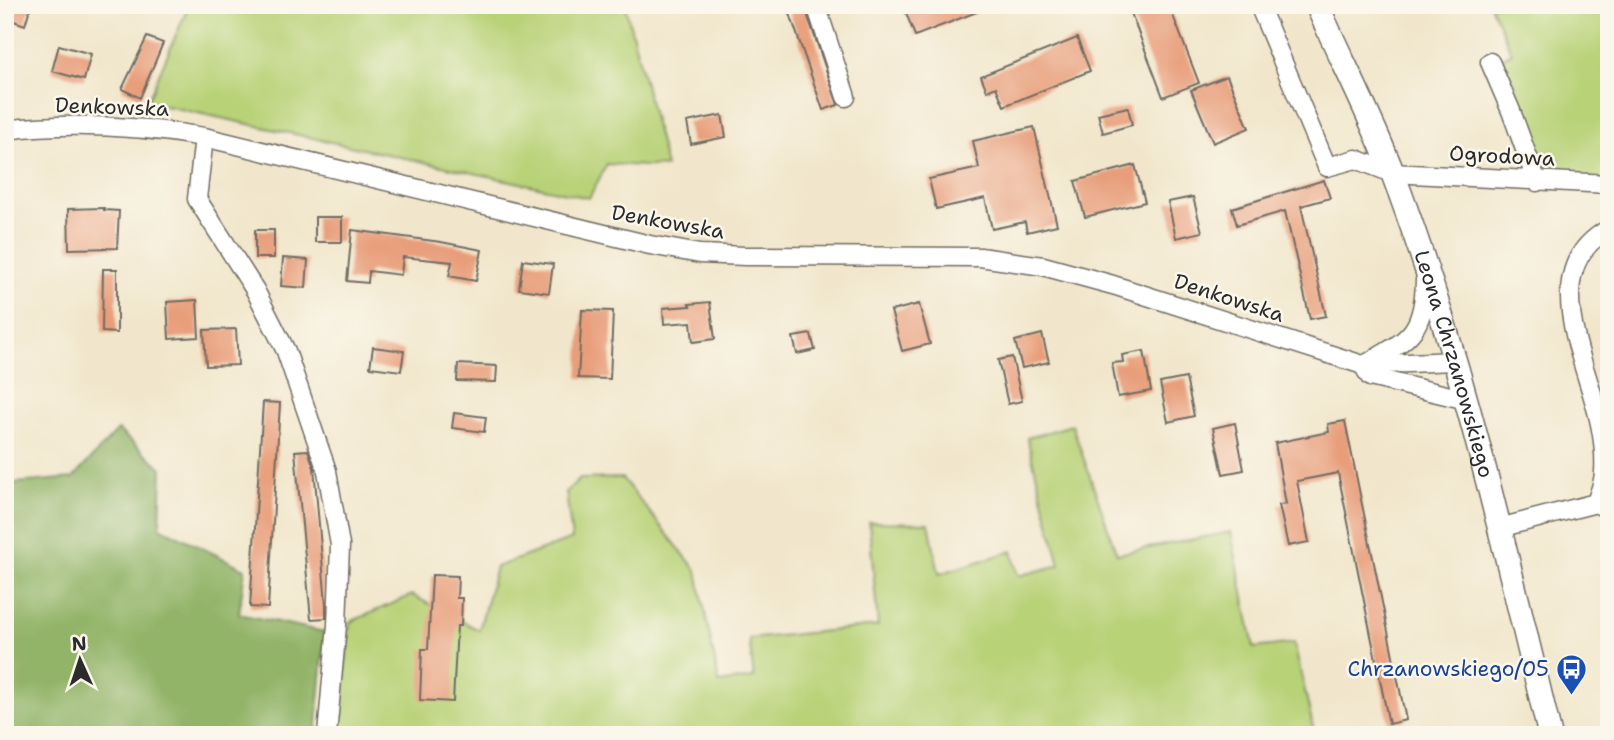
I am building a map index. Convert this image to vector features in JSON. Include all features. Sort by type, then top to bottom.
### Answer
[{"type":"street","points":[[816,5],[846,97]]},
{"type":"street","name":"Ogrodowa","points":[[1259,5],[1327,167],[1356,159],[1392,173],[1609,184]]},
{"type":"street","name":"Leona Chrzanowskiego","points":[[1317,5],[1392,173],[1426,271],[1467,400],[1550,735]]},
{"type":"street","points":[[1490,62],[1537,182]]},
{"type":"street","name":"Denkowska","points":[[5,130],[114,125],[204,137],[597,233],[700,254],[980,257],[1043,266],[1113,285],[1363,365],[1454,361]]},
{"type":"street","points":[[204,137],[197,200],[255,290],[286,351],[327,471],[340,545],[337,625],[327,735]]},
{"type":"street","points":[[1499,528],[1602,507],[1604,473],[1601,425],[1570,309],[1570,288],[1573,266],[1584,247],[1609,229]]},
{"type":"street","points":[[1363,365],[1412,334],[1424,305],[1426,271]]},
{"type":"street","name":"Denkowska","points":[[1363,365],[1370,377],[1467,400]]},
{"type":"green space","points":[[189,5],[625,5],[666,167],[607,164],[589,198],[147,102]]},
{"type":"green space","points":[[1490,5],[1609,5],[1609,184],[1537,182],[1490,62],[1512,53]]},
{"type":"green space","points":[[1072,425],[1117,554],[1231,532],[1254,648],[1294,643],[1315,735],[339,735],[350,622],[412,595],[479,630],[496,567],[572,539],[566,492],[580,479],[622,478],[697,571],[719,683],[754,678],[749,639],[878,626],[869,522],[929,523],[939,574],[1012,551],[1018,576],[1060,565],[1027,438]]},
{"type":"green space","points":[[118,430],[162,468],[160,527],[245,569],[239,614],[325,632],[316,735],[5,735],[5,484],[73,478]]},
{"type":"building","points":[[5,5],[31,5],[25,25],[5,18]]},
{"type":"building","points":[[787,5],[804,5],[838,105],[823,110]]},
{"type":"building","points":[[903,5],[992,5],[992,6],[915,36]]},
{"type":"building","points":[[1128,5],[1169,5],[1199,83],[1163,97]]},
{"type":"building","points":[[147,37],[163,43],[140,98],[122,89]]},
{"type":"building","points":[[1077,38],[1090,71],[1004,106],[996,87],[987,91],[981,76]]},
{"type":"building","points":[[59,45],[91,54],[84,80],[52,71]]},
{"type":"building","points":[[1227,76],[1249,128],[1213,143],[1191,90]]},
{"type":"building","points":[[1128,107],[1132,125],[1103,133],[1098,114]]},
{"type":"building","points":[[722,115],[726,137],[691,144],[687,122]]},
{"type":"building","points":[[1034,127],[1057,225],[1027,232],[1025,222],[992,229],[985,198],[936,209],[929,179],[979,168],[973,141]]},
{"type":"building","points":[[1135,165],[1145,202],[1085,217],[1075,181]]},
{"type":"building","points":[[1324,180],[1330,198],[1301,206],[1326,316],[1310,319],[1285,211],[1237,225],[1232,208]]},
{"type":"building","points":[[1193,197],[1202,232],[1176,238],[1168,202]]},
{"type":"building","points":[[104,208],[119,211],[117,248],[69,249],[68,209]]},
{"type":"building","points":[[315,217],[342,217],[342,242],[315,242]]},
{"type":"building","points":[[255,230],[274,230],[274,258],[255,258]]},
{"type":"building","points":[[352,230],[482,250],[476,281],[449,276],[452,262],[403,257],[401,275],[369,271],[368,283],[347,281]]},
{"type":"building","points":[[283,258],[308,260],[306,288],[281,286]]},
{"type":"building","points":[[523,260],[553,264],[549,293],[519,289]]},
{"type":"building","points":[[103,269],[117,269],[117,333],[102,332]]},
{"type":"building","points":[[197,300],[199,337],[169,339],[167,302]]},
{"type":"building","points":[[710,302],[715,339],[693,342],[691,322],[664,324],[663,308]]},
{"type":"building","points":[[919,304],[930,344],[902,351],[891,311]]},
{"type":"building","points":[[582,310],[613,311],[610,379],[578,378]]},
{"type":"building","points":[[236,329],[238,365],[206,366],[204,330]]},
{"type":"building","points":[[811,334],[815,350],[797,354],[793,337]]},
{"type":"building","points":[[1042,334],[1049,362],[1022,368],[1015,341]]},
{"type":"building","points":[[373,347],[404,351],[401,371],[370,367]]},
{"type":"building","points":[[1144,351],[1151,391],[1118,397],[1112,363],[1123,362],[1122,355]]},
{"type":"building","points":[[1012,357],[1022,401],[1008,404],[998,360]]},
{"type":"building","points":[[458,364],[497,366],[496,382],[457,381]]},
{"type":"building","points":[[1186,378],[1194,416],[1168,422],[1160,383]]},
{"type":"building","points":[[263,402],[280,403],[268,608],[250,607]]},
{"type":"building","points":[[454,413],[486,417],[484,432],[452,428]]},
{"type":"building","points":[[1345,421],[1406,720],[1389,724],[1338,473],[1297,481],[1309,542],[1288,546],[1279,505],[1286,504],[1275,443],[1329,432],[1328,424]]},
{"type":"building","points":[[1235,423],[1244,470],[1223,474],[1213,428]]},
{"type":"building","points":[[308,450],[314,468],[326,604],[326,618],[311,619],[295,451]]},
{"type":"building","points":[[432,575],[458,576],[457,598],[462,598],[461,626],[457,626],[453,702],[420,700],[422,649],[428,649]]},
{"type":"place","name":"Chrzanowskiego/05","points":[[1572,696]]}]
